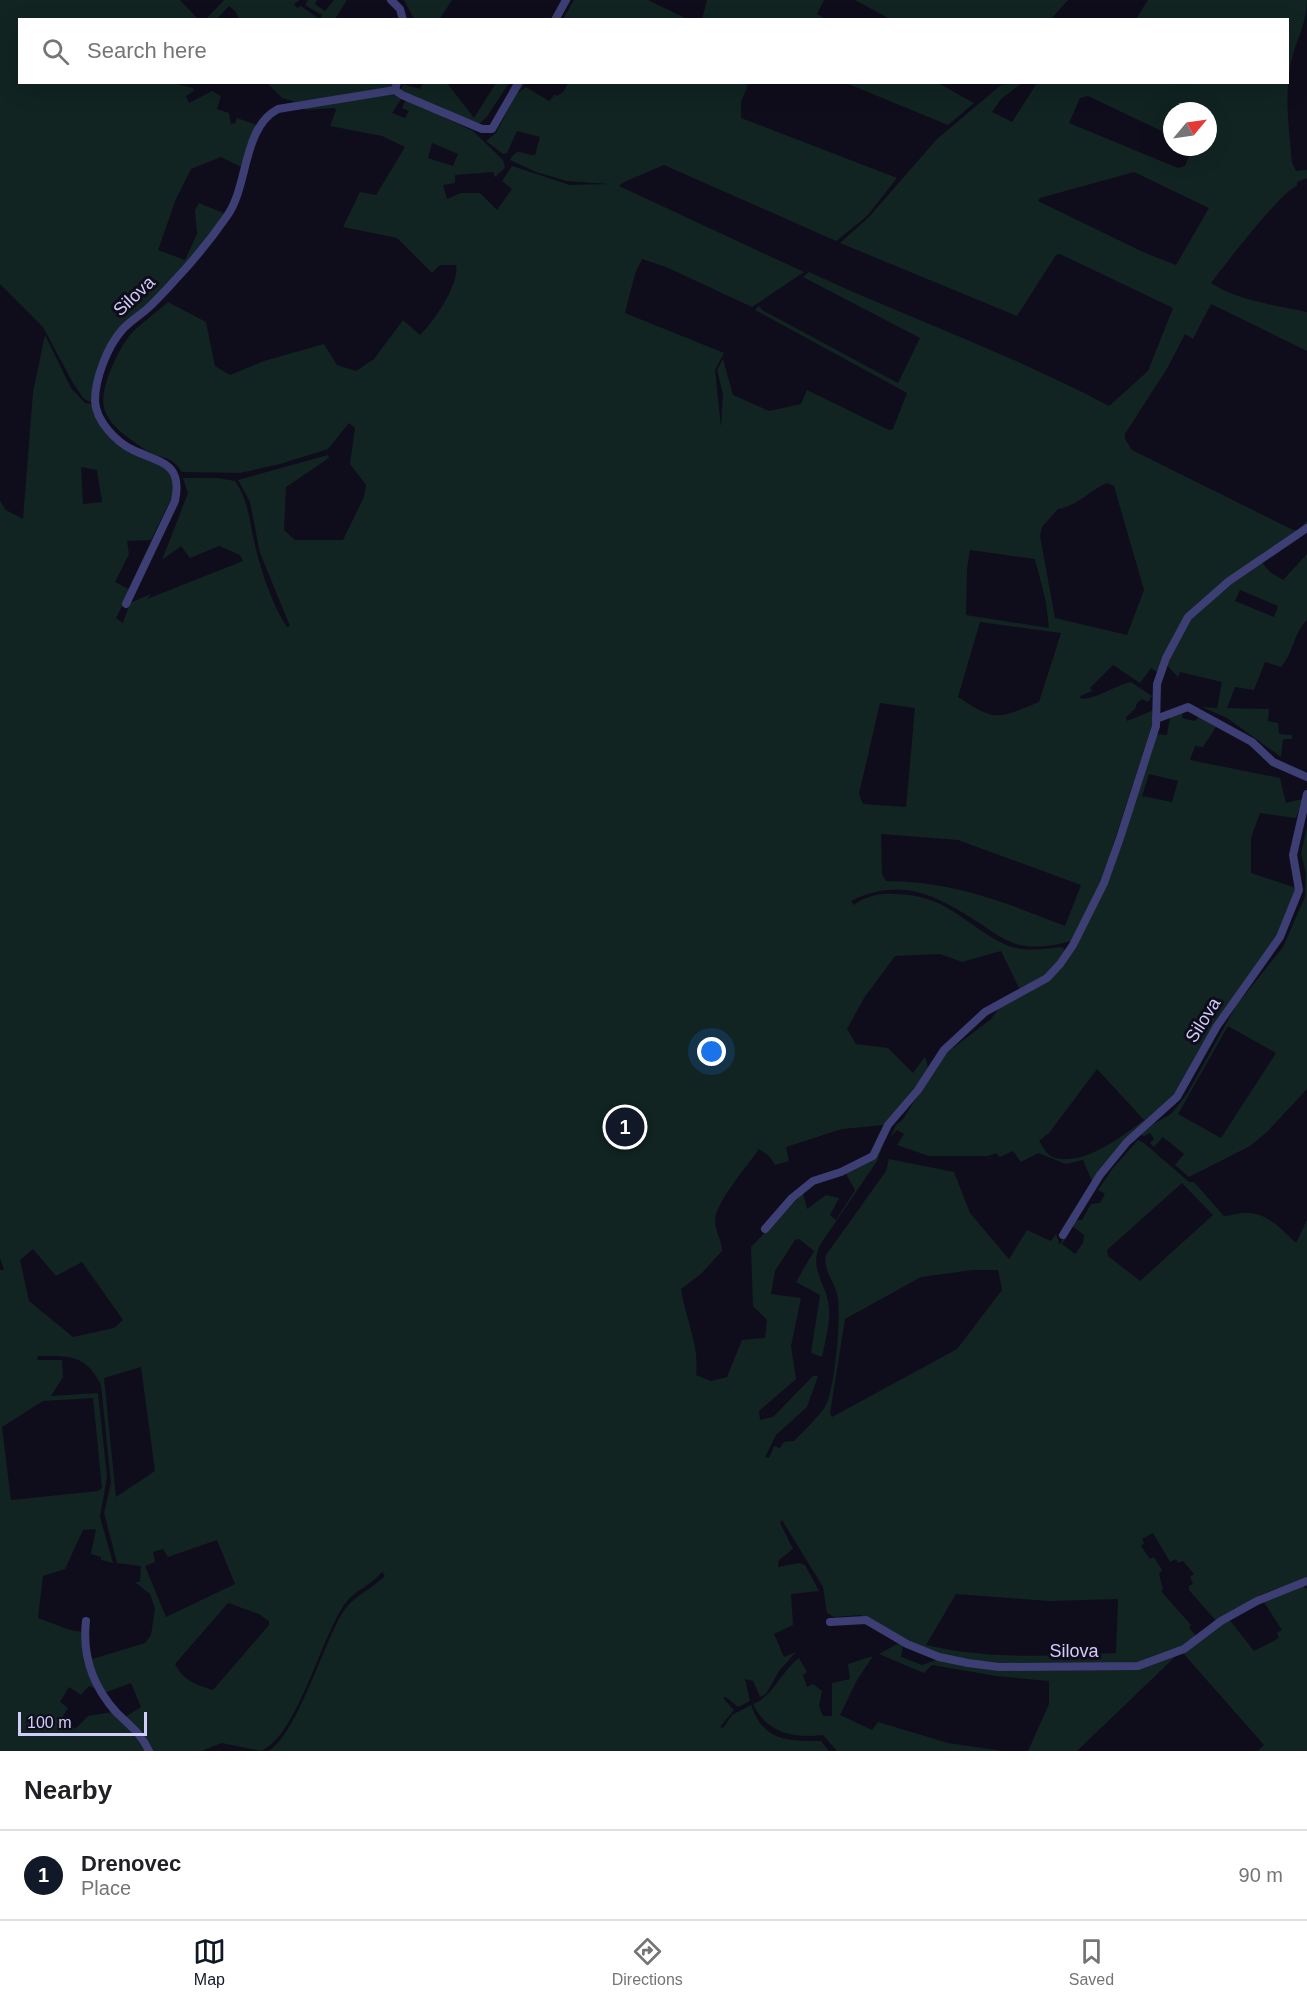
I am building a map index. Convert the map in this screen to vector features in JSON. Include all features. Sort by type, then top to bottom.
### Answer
[{"type":"street","points":[[391,0],[400,9],[402,18]]},
{"type":"street","points":[[556,18],[567,0]]},
{"type":"street","name":"Silova","points":[[126,604],[175,501],[178,485],[166,464],[123,443],[102,421],[95,404],[96,388],[111,349],[122,330],[147,309],[204,248],[230,212],[254,140],[265,116],[278,109],[396,86],[464,122],[482,129],[492,129],[518,84]]},
{"type":"street","points":[[765,1229],[792,1198],[813,1181],[841,1172],[873,1156],[888,1125],[918,1090],[944,1050],[985,1012],[1047,978],[1060,964],[1073,945],[1104,883],[1156,719],[1157,684],[1166,658],[1188,617],[1229,581],[1307,528]]},
{"type":"street","points":[[1156,719],[1188,707],[1252,742],[1273,762],[1307,777]]},
{"type":"street","name":"Silova","points":[[1063,1234],[1100,1175],[1127,1142],[1177,1097],[1217,1026],[1280,937],[1299,890],[1293,855],[1307,794]]},
{"type":"street","name":"Silova","points":[[830,1622],[866,1620],[907,1644],[939,1657],[978,1665],[999,1668],[1138,1666],[1184,1649],[1221,1621],[1257,1601],[1307,1581]]},
{"type":"street","points":[[86,1621],[84,1638],[91,1676],[117,1712],[138,1731],[149,1751]]},
{"type":"green space","points":[[0,0],[180,0],[197,18],[18,18],[18,84],[177,84],[193,88],[194,91],[186,96],[189,103],[212,91],[221,96],[217,109],[229,113],[231,124],[235,123],[237,118],[257,125],[243,168],[221,157],[191,169],[176,199],[158,250],[185,260],[197,234],[195,210],[199,203],[226,214],[210,237],[148,304],[121,327],[90,402],[84,399],[73,383],[43,327],[0,284]]},
{"type":"green space","points":[[224,0],[300,0],[294,4],[297,8],[301,6],[318,18],[239,18],[229,6],[218,18],[207,18]]},
{"type":"green space","points":[[308,0],[317,0],[315,4],[325,11],[334,0],[347,0],[336,18],[321,18],[322,15],[305,5]]},
{"type":"green space","points":[[404,0],[452,0],[440,18],[413,18]]},
{"type":"green space","points":[[574,0],[648,0],[685,18],[564,18]]},
{"type":"green space","points":[[707,0],[824,0],[817,14],[824,18],[702,18]]},
{"type":"green space","points":[[855,0],[1068,0],[1052,18],[888,18]]},
{"type":"green space","points":[[1148,0],[1307,0],[1289,75],[1289,18],[1137,18]]},
{"type":"green space","points":[[268,84],[393,84],[392,89],[296,102],[282,98]]},
{"type":"green space","points":[[403,84],[420,89],[422,84],[448,84],[474,118],[495,84],[508,84],[486,118],[479,124],[403,93],[401,89]]},
{"type":"green space","points":[[524,84],[518,93],[526,87],[549,101],[555,94],[557,96],[564,91],[568,84],[748,85],[741,102],[741,118],[897,178],[867,216],[836,241],[664,165],[624,182],[619,186],[804,272],[752,307],[666,267],[642,259],[635,274],[625,313],[724,353],[715,370],[721,427],[723,394],[717,370],[723,359],[733,395],[769,411],[801,404],[807,390],[889,430],[893,429],[907,393],[755,310],[759,306],[762,310],[898,383],[920,338],[803,277],[809,272],[998,353],[1109,406],[1148,371],[1173,308],[1060,254],[1056,255],[1017,316],[840,243],[868,218],[937,139],[1001,85],[1021,84],[1001,99],[992,112],[1012,122],[1036,84],[1288,84],[1287,100],[1292,163],[1296,171],[1307,170],[1307,178],[1297,182],[1297,186],[1279,200],[1211,283],[1245,298],[1307,312],[1307,351],[1211,304],[1193,339],[1185,334],[1168,367],[1125,434],[1125,439],[1132,450],[1297,530],[1263,553],[1186,615],[1157,672],[1151,668],[1140,683],[1113,665],[1090,688],[1092,691],[1080,696],[1081,699],[1094,696],[1131,682],[1152,696],[1148,702],[1142,699],[1137,703],[1135,709],[1126,717],[1127,721],[1154,710],[1154,719],[1099,888],[1071,941],[1044,946],[1016,944],[1000,937],[946,903],[916,892],[885,890],[851,901],[854,905],[868,897],[888,894],[929,899],[1006,945],[1027,949],[1062,947],[1065,950],[1049,973],[1020,990],[1001,951],[962,962],[940,954],[895,956],[864,998],[847,1029],[856,1044],[888,1048],[913,1073],[925,1057],[928,1067],[918,1086],[884,1125],[842,1129],[786,1147],[789,1161],[775,1165],[769,1156],[759,1149],[726,1194],[717,1212],[715,1224],[722,1251],[701,1274],[681,1289],[696,1353],[696,1375],[711,1381],[727,1377],[742,1340],[765,1338],[767,1320],[753,1306],[751,1247],[803,1193],[807,1209],[826,1195],[839,1198],[830,1215],[836,1220],[855,1190],[845,1172],[882,1147],[877,1161],[820,1245],[817,1254],[817,1270],[829,1309],[822,1357],[811,1353],[820,1295],[796,1282],[814,1251],[799,1239],[795,1240],[775,1271],[771,1294],[801,1298],[791,1346],[796,1379],[759,1411],[760,1420],[773,1417],[813,1376],[818,1376],[807,1407],[776,1435],[765,1457],[769,1458],[774,1446],[780,1448],[784,1442],[794,1441],[822,1411],[829,1398],[835,1369],[839,1317],[837,1294],[827,1270],[826,1255],[886,1171],[889,1159],[954,1172],[970,1213],[1009,1259],[1027,1230],[1051,1241],[1056,1234],[1060,1245],[1066,1233],[1068,1235],[1062,1244],[1075,1254],[1083,1243],[1084,1235],[1071,1225],[1075,1220],[1082,1220],[1091,1204],[1100,1203],[1105,1194],[1098,1190],[1113,1168],[1138,1140],[1189,1182],[1194,1182],[1224,1216],[1243,1213],[1259,1215],[1279,1227],[1296,1243],[1307,1220],[1307,1577],[1260,1595],[1216,1621],[1189,1590],[1189,1586],[1193,1584],[1190,1577],[1194,1574],[1183,1561],[1178,1563],[1176,1559],[1170,1562],[1153,1533],[1142,1539],[1144,1543],[1141,1546],[1150,1559],[1154,1557],[1162,1570],[1159,1574],[1163,1589],[1161,1591],[1191,1625],[1189,1628],[1197,1637],[1173,1652],[1131,1664],[1031,1666],[955,1659],[922,1648],[861,1615],[834,1617],[827,1613],[823,1587],[782,1520],[780,1523],[793,1549],[779,1560],[778,1567],[799,1563],[805,1565],[819,1591],[791,1594],[793,1625],[774,1634],[784,1657],[796,1652],[779,1671],[766,1694],[760,1697],[753,1681],[745,1679],[750,1701],[738,1707],[726,1697],[723,1698],[734,1710],[720,1727],[723,1728],[732,1715],[751,1705],[762,1726],[770,1732],[787,1739],[821,1741],[829,1751],[268,1751],[289,1728],[343,1612],[352,1601],[385,1576],[382,1572],[344,1605],[297,1707],[274,1742],[261,1751],[222,1743],[201,1751],[151,1751],[125,1717],[141,1707],[131,1683],[104,1693],[89,1660],[145,1643],[151,1635],[155,1609],[150,1594],[135,1582],[140,1582],[141,1566],[117,1563],[104,1513],[111,1483],[101,1385],[83,1362],[68,1357],[38,1356],[37,1360],[62,1360],[63,1377],[51,1396],[98,1393],[107,1477],[100,1517],[113,1563],[91,1554],[96,1529],[83,1530],[65,1569],[43,1576],[38,1618],[82,1632],[94,1688],[89,1686],[81,1695],[69,1687],[60,1702],[68,1708],[62,1718],[75,1729],[88,1716],[113,1712],[135,1732],[147,1751],[0,1751],[0,1270],[4,1270],[0,1258],[0,501],[6,510],[23,519],[33,392],[45,335],[71,388],[85,403],[92,404],[106,430],[169,469],[176,489],[151,540],[127,541],[129,554],[115,582],[130,590],[116,618],[123,623],[130,603],[151,594],[147,599],[243,561],[240,555],[219,546],[190,558],[181,546],[162,560],[188,493],[183,478],[218,478],[235,481],[244,498],[262,571],[277,610],[287,627],[290,626],[260,553],[250,502],[238,480],[328,455],[329,458],[286,487],[284,530],[295,540],[343,540],[364,497],[366,485],[350,464],[355,428],[349,423],[328,449],[280,464],[240,473],[182,472],[173,462],[149,452],[122,433],[108,417],[103,403],[106,383],[125,342],[134,331],[168,302],[206,322],[215,366],[230,375],[264,361],[324,344],[337,365],[356,371],[374,359],[403,320],[420,335],[439,312],[454,282],[456,265],[440,265],[432,273],[397,238],[343,227],[360,192],[376,195],[405,147],[382,136],[330,126],[336,110],[334,108],[306,110],[302,106],[395,94],[403,96],[392,113],[405,118],[409,111],[402,108],[406,99],[473,131],[503,160],[505,168],[495,177],[493,172],[455,175],[455,183],[443,185],[447,199],[461,193],[480,193],[497,210],[512,189],[502,181],[512,166],[570,185],[609,184],[567,181],[536,172],[510,160],[518,152],[535,155],[540,137],[517,131],[507,153],[503,154],[486,141],[496,133],[520,87]],"holes":[[[432,143],[458,154],[453,166],[428,158]],[[1134,172],[1209,208],[1176,265],[1143,252],[1038,201],[1040,198]],[[81,467],[97,470],[102,502],[83,504]],[[1107,483],[1114,486],[1144,590],[1127,635],[1055,618],[1040,536],[1042,527],[1058,509],[1070,505]],[[970,550],[1035,559],[1046,602],[1049,628],[966,615],[967,569]],[[980,622],[1061,633],[1039,702],[1014,712],[997,715],[981,711],[958,697]],[[880,703],[915,708],[906,807],[863,804],[859,794]],[[881,834],[958,840],[1081,885],[1065,926],[978,894],[934,885],[886,881],[882,874]],[[1182,1183],[1213,1215],[1140,1281],[1108,1256],[1107,1250]],[[33,1249],[56,1276],[82,1262],[123,1320],[114,1328],[73,1337],[29,1301],[20,1260]],[[973,1270],[998,1270],[1002,1290],[957,1349],[832,1417],[830,1413],[845,1319],[921,1277]],[[141,1367],[155,1471],[116,1497],[104,1378]],[[93,1398],[102,1488],[98,1491],[11,1500],[2,1427],[43,1401]],[[217,1540],[235,1584],[166,1617],[145,1566],[155,1562],[153,1552],[163,1549],[168,1557]],[[956,1594],[1049,1601],[1118,1599],[1116,1653],[1044,1656],[997,1655],[926,1645]],[[228,1603],[259,1614],[269,1621],[269,1625],[213,1690],[186,1678],[175,1664]]]},
{"type":"green space","points":[[848,84],[940,84],[974,103],[948,125]]},
{"type":"green space","points":[[1307,554],[1307,620],[1302,625],[1289,656],[1281,667],[1265,662],[1254,690],[1235,687],[1227,708],[1269,709],[1268,721],[1278,723],[1279,734],[1292,735],[1292,739],[1283,739],[1281,757],[1227,718],[1202,707],[1217,708],[1222,682],[1180,672],[1178,677],[1165,663],[1192,616],[1260,560],[1270,572],[1283,580]],"holes":[[[1240,590],[1278,606],[1274,617],[1235,601]]]},
{"type":"green space","points":[[1178,712],[1183,714],[1182,718],[1195,721],[1199,716],[1216,727],[1203,747],[1195,746],[1190,760],[1280,778],[1286,803],[1303,799],[1296,818],[1260,813],[1251,838],[1251,873],[1296,888],[1276,939],[1176,1094],[1092,1181],[1083,1160],[1066,1164],[1038,1153],[1021,1162],[1013,1151],[1000,1157],[996,1153],[988,1156],[929,1156],[897,1145],[904,1134],[897,1130],[890,1138],[896,1125],[903,1119],[944,1055],[991,1019],[1001,1005],[1029,991],[1080,939],[1156,734],[1167,735],[1170,718]],"holes":[[[1149,774],[1178,781],[1172,802],[1142,796]],[[1097,1069],[1144,1120],[1091,1154],[1067,1159],[1052,1157],[1039,1141],[1049,1133]]]},
{"type":"green space","points":[[1307,827],[1307,1089],[1267,1132],[1250,1146],[1189,1177],[1175,1165],[1184,1154],[1163,1137],[1154,1147],[1150,1143],[1154,1139],[1150,1133],[1141,1135],[1150,1126],[1171,1114],[1187,1094],[1236,1006],[1283,947],[1305,897],[1306,874],[1301,853]],"holes":[[[1228,1026],[1276,1053],[1221,1138],[1178,1114]]]},
{"type":"green space","points":[[1299,1584],[1307,1589],[1307,1751],[1258,1751],[1264,1745],[1182,1652],[1228,1618],[1254,1651],[1279,1638],[1277,1633],[1282,1630],[1262,1599]]},
{"type":"green space","points":[[897,1644],[903,1645],[901,1657],[922,1665],[936,1660],[1118,1669],[1178,1654],[1077,1751],[1028,1751],[1049,1704],[1049,1681],[996,1676],[932,1665],[924,1673],[879,1654]]},
{"type":"green space","points":[[873,1656],[857,1680],[840,1715],[872,1730],[878,1722],[948,1743],[1003,1751],[837,1751],[823,1735],[801,1736],[782,1732],[773,1727],[765,1721],[753,1704],[772,1690],[799,1658],[807,1672],[803,1675],[807,1687],[813,1684],[822,1691],[819,1706],[823,1716],[832,1716],[832,1683],[850,1679],[848,1664]]},
{"type":"place","name":"Drenovec","points":[[625,1127]]}]
